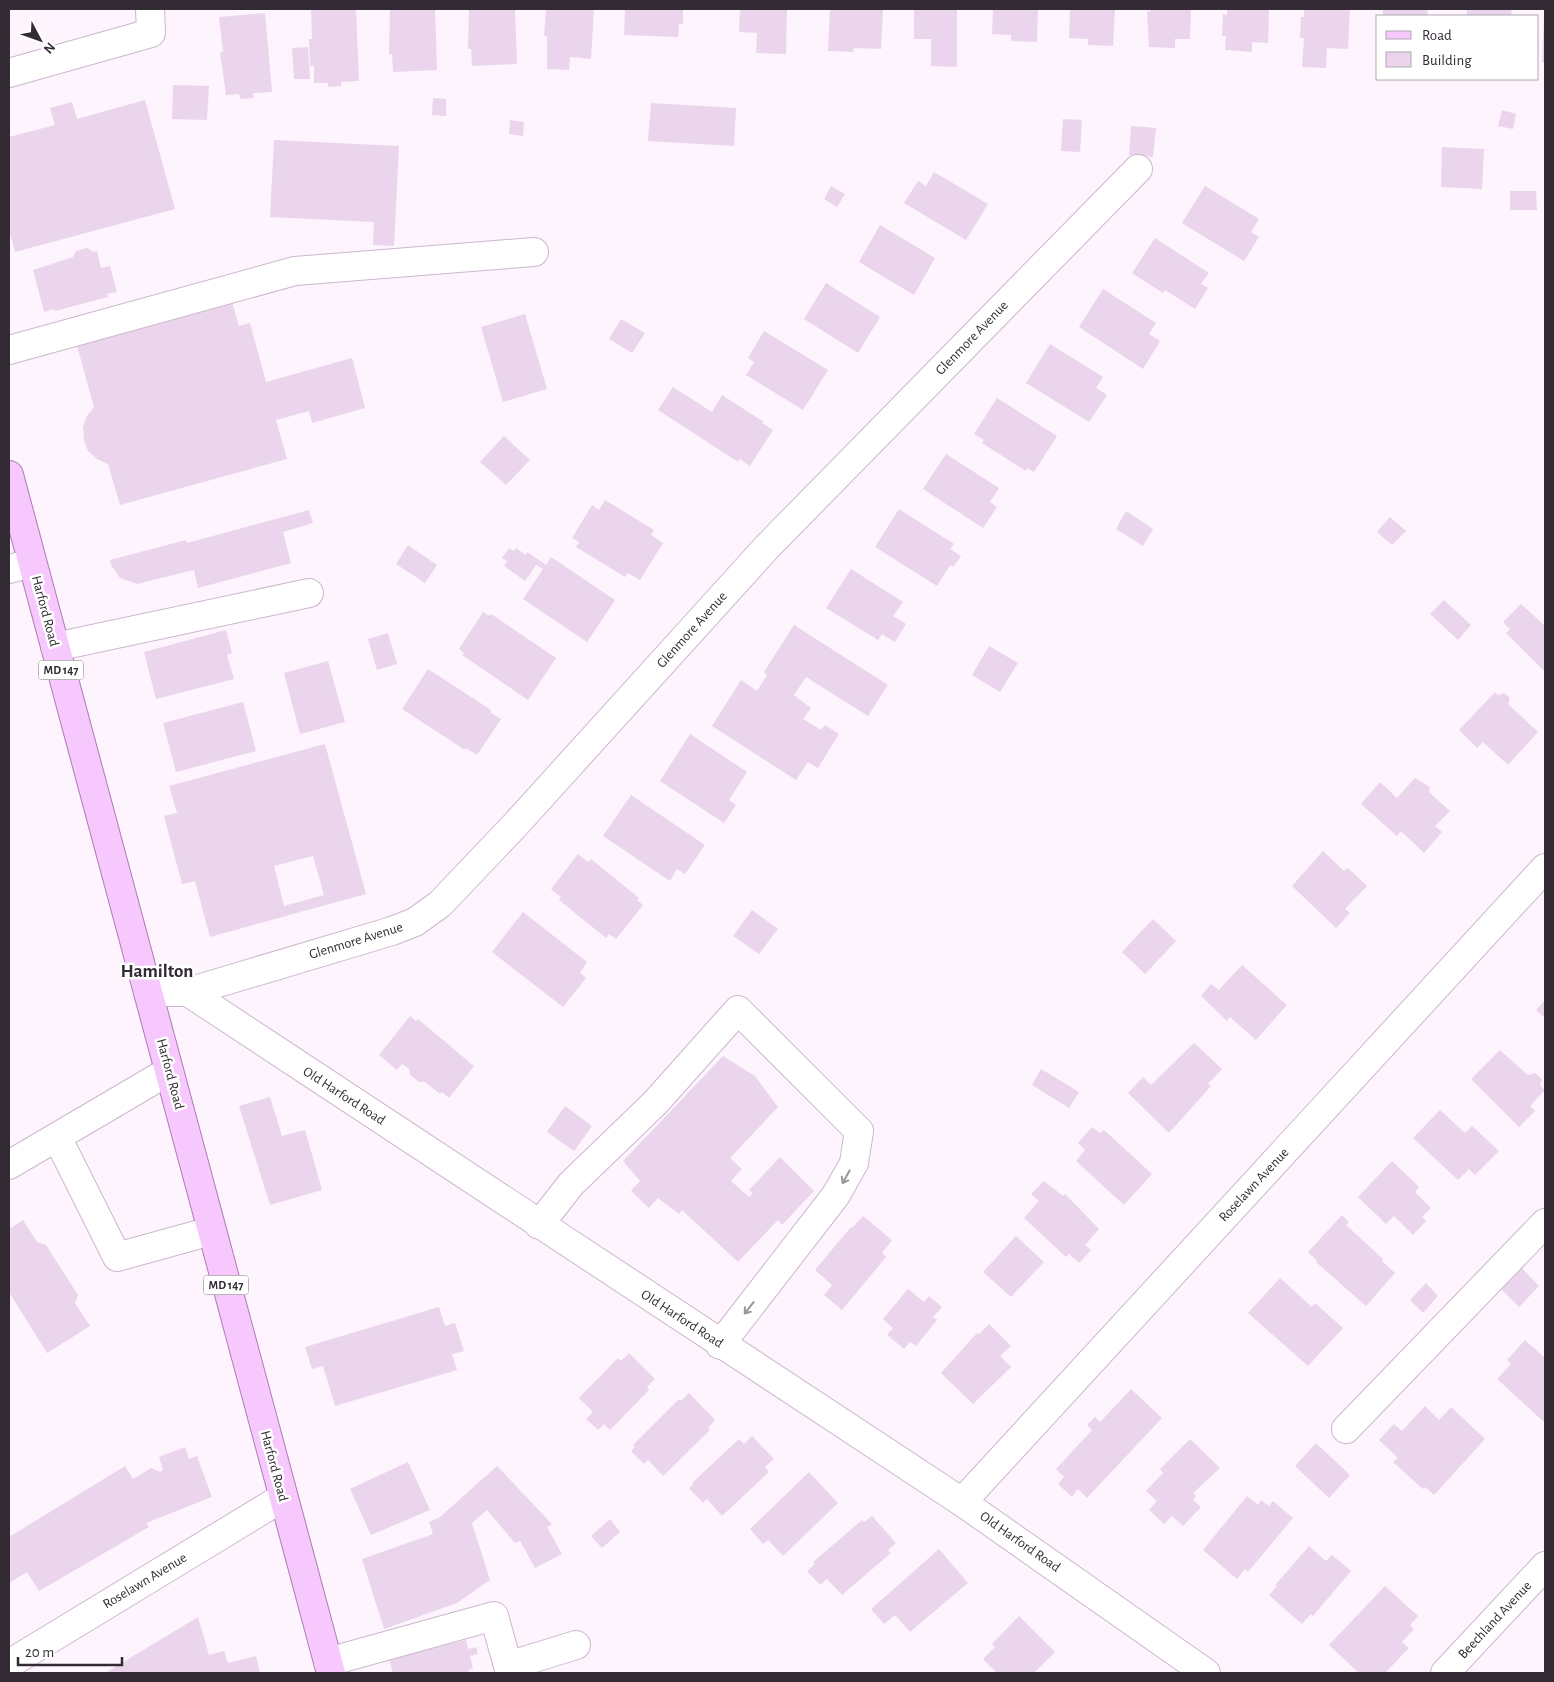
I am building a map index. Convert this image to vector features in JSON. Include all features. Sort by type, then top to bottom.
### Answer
[{"type":"main road","name":"Harford Road","points":[[9,475],[21,566],[55,647],[329,1668]]},
{"type":"street","points":[[9,73],[151,34],[150,9]]},
{"type":"street","name":"Glenmore Avenue","points":[[188,992],[392,931],[415,922],[440,904],[516,824],[767,547],[1138,169]]},
{"type":"street","points":[[9,350],[295,271],[534,252]]},
{"type":"street","points":[[55,647],[309,593]]},
{"type":"street","name":"Roselawn Avenue","points":[[962,1502],[1545,868]]},
{"type":"street","points":[[148,992],[188,992]]},
{"type":"street","name":"Old Harford Road","points":[[188,992],[720,1345],[962,1502],[1206,1673]]},
{"type":"street","points":[[539,1225],[572,1184],[655,1103],[738,1010],[859,1131],[854,1163],[836,1196],[720,1345]]},
{"type":"street","points":[[9,1165],[169,1071]]},
{"type":"street","points":[[57,1137],[118,1257],[211,1231]]},
{"type":"street","points":[[1346,1429],[1545,1223]]},
{"type":"street","name":"Roselawn Avenue","points":[[16,1665],[282,1498]]},
{"type":"street","name":"Beechland Avenue","points":[[1445,1673],[1545,1566]]},
{"type":"street","points":[[329,1668],[494,1616],[508,1666],[576,1645]]},
{"type":"building","points":[[311,9],[356,9],[359,81],[341,82],[341,86],[328,87],[328,83],[314,83],[314,66],[310,66],[309,39],[312,39]]},
{"type":"building","points":[[390,9],[435,9],[437,70],[393,72],[392,54],[389,54]]},
{"type":"building","points":[[469,9],[515,9],[517,64],[472,66],[471,49],[468,49]]},
{"type":"building","points":[[594,9],[591,59],[570,57],[569,70],[547,69],[547,36],[544,36],[546,10]]},
{"type":"building","points":[[625,9],[683,9],[683,24],[679,24],[678,37],[624,35]]},
{"type":"building","points":[[740,9],[787,9],[786,54],[756,53],[757,33],[739,32]]},
{"type":"building","points":[[830,9],[883,9],[881,49],[854,48],[853,52],[828,51]]},
{"type":"building","points":[[914,9],[957,9],[957,67],[931,66],[931,39],[914,39]]},
{"type":"building","points":[[993,9],[1038,9],[1037,42],[1011,41],[1011,35],[992,34]]},
{"type":"building","points":[[1070,9],[1115,9],[1113,46],[1088,45],[1088,39],[1069,38]]},
{"type":"building","points":[[1150,9],[1191,9],[1190,39],[1175,39],[1175,48],[1149,47],[1147,11],[1150,12]]},
{"type":"building","points":[[1227,9],[1269,9],[1268,43],[1252,42],[1252,52],[1225,50],[1226,36],[1222,36],[1223,14],[1227,15]]},
{"type":"building","points":[[1304,9],[1350,9],[1348,49],[1327,48],[1326,68],[1302,67],[1304,38],[1300,38],[1301,17],[1304,17]]},
{"type":"building","points":[[1383,9],[1428,9],[1427,15],[1383,15]]},
{"type":"building","points":[[1467,9],[1512,9],[1511,15],[1467,15]]},
{"type":"building","points":[[265,13],[272,92],[253,93],[254,98],[240,99],[239,94],[226,95],[220,52],[223,52],[219,17]]},
{"type":"building","points":[[1544,14],[1545,63],[1542,63]]},
{"type":"building","points":[[308,47],[310,79],[294,79],[292,48]]},
{"type":"building","points":[[173,85],[209,86],[207,120],[172,119]]},
{"type":"building","points":[[433,98],[446,99],[446,116],[432,115]]},
{"type":"building","points":[[145,100],[175,209],[15,252],[9,229],[9,137],[55,125],[50,108],[72,102],[77,119]]},
{"type":"building","points":[[651,103],[736,108],[734,146],[648,141]]},
{"type":"building","points":[[1502,110],[1516,114],[1513,129],[1498,126]]},
{"type":"building","points":[[1063,119],[1082,120],[1080,152],[1061,151]]},
{"type":"building","points":[[510,120],[524,122],[523,136],[509,134]]},
{"type":"building","points":[[1131,126],[1156,128],[1153,157],[1129,155]]},
{"type":"building","points":[[274,140],[399,146],[394,246],[373,245],[374,222],[270,217]]},
{"type":"building","points":[[1442,147],[1484,149],[1482,189],[1441,187]]},
{"type":"building","points":[[934,172],[988,204],[966,240],[904,203],[918,181],[926,186]]},
{"type":"building","points":[[831,186],[845,194],[837,207],[824,199]]},
{"type":"building","points":[[1205,186],[1259,219],[1251,232],[1259,237],[1244,261],[1182,223]]},
{"type":"building","points":[[1510,191],[1536,191],[1537,210],[1510,210]]},
{"type":"building","points":[[880,225],[935,258],[914,295],[859,262]]},
{"type":"building","points":[[1155,238],[1209,273],[1201,284],[1208,288],[1195,309],[1165,290],[1163,293],[1132,273]]},
{"type":"building","points":[[87,248],[94,252],[97,251],[101,268],[110,266],[117,292],[107,294],[108,297],[55,311],[54,309],[44,312],[33,270],[73,257],[76,251]]},
{"type":"building","points":[[826,283],[880,317],[858,353],[804,319]]},
{"type":"building","points":[[1103,289],[1156,323],[1149,334],[1160,341],[1143,369],[1079,327]]},
{"type":"building","points":[[232,302],[239,326],[250,323],[266,382],[352,358],[365,408],[312,423],[309,411],[276,420],[287,459],[120,505],[108,464],[97,459],[88,451],[84,440],[83,427],[87,416],[94,407],[76,342]]},
{"type":"building","points":[[525,314],[547,389],[503,402],[481,327]]},
{"type":"building","points":[[621,319],[645,333],[632,353],[609,339]]},
{"type":"building","points":[[764,331],[828,370],[803,410],[746,375],[754,362],[748,358]]},
{"type":"building","points":[[1050,344],[1103,377],[1096,388],[1107,395],[1089,422],[1026,383]]},
{"type":"building","points":[[673,387],[712,412],[722,395],[764,422],[762,423],[773,430],[750,466],[740,459],[738,462],[658,410]]},
{"type":"building","points":[[997,398],[1057,436],[1034,472],[1027,468],[1026,471],[982,443],[984,440],[974,434]]},
{"type":"building","points":[[504,436],[530,460],[506,485],[480,462]]},
{"type":"building","points":[[946,454],[999,488],[990,502],[997,507],[983,528],[923,489]]},
{"type":"building","points":[[605,500],[654,530],[651,535],[663,543],[640,580],[628,573],[625,577],[576,547],[579,542],[572,538],[592,505],[599,510]]},
{"type":"building","points":[[899,509],[954,544],[950,549],[961,556],[953,567],[950,565],[937,586],[875,547]]},
{"type":"building","points":[[309,510],[313,523],[283,532],[291,563],[198,588],[194,570],[137,584],[120,578],[111,565],[110,560],[186,540],[187,543]]},
{"type":"building","points":[[1126,511],[1153,529],[1143,546],[1116,529]]},
{"type":"building","points":[[1390,517],[1406,531],[1392,545],[1377,532]]},
{"type":"building","points":[[408,545],[437,565],[425,583],[396,564]]},
{"type":"building","points":[[509,548],[514,551],[516,548],[526,555],[527,552],[546,565],[551,557],[615,600],[587,642],[523,599],[543,569],[536,565],[525,581],[504,566],[507,561],[502,558]]},
{"type":"building","points":[[851,569],[903,602],[893,616],[906,624],[895,642],[882,634],[878,640],[826,608]]},
{"type":"building","points":[[1444,600],[1471,625],[1458,640],[1430,614]]},
{"type":"building","points":[[1521,604],[1545,626],[1545,672],[1506,633],[1510,629],[1503,622]]},
{"type":"building","points":[[483,612],[489,616],[491,614],[556,658],[528,700],[462,655],[464,653],[459,649]]},
{"type":"building","points":[[794,625],[888,685],[868,716],[806,677],[794,695],[811,708],[803,719],[821,730],[825,725],[839,734],[818,768],[808,762],[796,780],[712,726],[741,680],[757,691],[767,675],[764,672]]},
{"type":"building","points":[[226,630],[232,653],[227,655],[234,679],[156,699],[144,652]]},
{"type":"building","points":[[388,633],[397,664],[377,670],[368,639]]},
{"type":"building","points":[[989,646],[1018,663],[1000,692],[972,675]]},
{"type":"building","points":[[328,661],[345,722],[300,734],[284,673]]},
{"type":"building","points":[[428,669],[491,710],[490,712],[501,719],[477,755],[466,748],[465,750],[402,709]]},
{"type":"building","points":[[1495,692],[1498,695],[1504,693],[1510,698],[1508,704],[1538,732],[1508,765],[1483,742],[1477,748],[1459,730]]},
{"type":"building","points":[[243,702],[256,751],[176,772],[163,723]]},
{"type":"building","points":[[690,734],[747,772],[729,800],[736,805],[724,823],[660,781]]},
{"type":"building","points":[[325,744],[366,894],[210,937],[195,881],[182,884],[164,816],[177,813],[169,786]],"holes":[[[313,856],[324,895],[284,906],[274,866]]]},
{"type":"building","points":[[1415,778],[1430,787],[1429,792],[1450,811],[1435,826],[1442,832],[1424,853],[1401,831],[1397,836],[1361,804],[1380,782],[1397,798]]},
{"type":"building","points":[[631,795],[705,845],[685,874],[677,869],[670,881],[603,836]]},
{"type":"building","points":[[1323,851],[1344,871],[1348,868],[1367,886],[1345,909],[1350,913],[1336,928],[1292,886]]},
{"type":"building","points":[[578,854],[588,862],[591,859],[639,898],[637,900],[643,905],[616,939],[609,934],[606,938],[559,900],[561,897],[551,889]]},
{"type":"building","points":[[752,910],[778,929],[759,954],[733,936]]},
{"type":"building","points":[[523,912],[587,962],[580,973],[586,978],[563,1007],[492,952]]},
{"type":"building","points":[[1153,919],[1176,941],[1145,974],[1122,952]]},
{"type":"building","points":[[1242,965],[1287,1005],[1256,1040],[1230,1017],[1227,1021],[1201,996],[1211,984],[1219,990]]},
{"type":"building","points":[[1545,1000],[1545,1018],[1536,1010]]},
{"type":"building","points":[[410,1016],[416,1021],[418,1019],[474,1066],[449,1098],[442,1092],[440,1094],[425,1082],[419,1082],[410,1075],[409,1069],[402,1064],[397,1070],[379,1055]]},
{"type":"building","points":[[1194,1043],[1222,1069],[1208,1084],[1211,1086],[1169,1133],[1128,1093],[1143,1077],[1151,1085]]},
{"type":"building","points":[[1500,1050],[1528,1075],[1535,1073],[1542,1079],[1540,1085],[1545,1090],[1530,1106],[1535,1111],[1519,1127],[1471,1079]]},
{"type":"building","points":[[723,1056],[755,1076],[778,1107],[730,1158],[742,1169],[731,1181],[749,1197],[753,1193],[749,1190],[780,1157],[814,1191],[782,1225],[778,1220],[738,1262],[682,1210],[679,1214],[658,1198],[649,1208],[631,1191],[640,1181],[623,1161]]},
{"type":"building","points":[[1041,1069],[1079,1092],[1069,1108],[1032,1085]]},
{"type":"building","points":[[270,1097],[282,1136],[305,1130],[322,1190],[270,1205],[239,1106]]},
{"type":"building","points":[[565,1106],[592,1126],[574,1151],[547,1132]]},
{"type":"building","points":[[1440,1110],[1465,1133],[1472,1126],[1499,1151],[1475,1175],[1469,1169],[1458,1180],[1413,1138]]},
{"type":"building","points":[[1092,1127],[1100,1133],[1104,1130],[1152,1174],[1124,1205],[1076,1161],[1085,1150],[1078,1143]]},
{"type":"building","points":[[1392,1161],[1419,1187],[1415,1192],[1431,1208],[1422,1217],[1426,1221],[1413,1235],[1394,1216],[1386,1224],[1358,1197]]},
{"type":"building","points":[[1044,1181],[1063,1196],[1065,1194],[1099,1229],[1085,1245],[1091,1250],[1079,1263],[1069,1254],[1066,1257],[1024,1218],[1039,1201],[1031,1194]]},
{"type":"building","points":[[1342,1215],[1349,1222],[1346,1225],[1383,1259],[1382,1261],[1395,1273],[1366,1306],[1316,1262],[1308,1252]]},
{"type":"building","points":[[863,1216],[892,1240],[882,1253],[886,1257],[842,1310],[824,1295],[832,1285],[815,1270],[851,1227]]},
{"type":"building","points":[[23,1220],[37,1242],[46,1245],[78,1295],[75,1303],[90,1326],[47,1353],[9,1292],[9,1229]]},
{"type":"building","points":[[1016,1236],[1044,1262],[1011,1297],[983,1272]]},
{"type":"building","points":[[1517,1263],[1539,1286],[1519,1307],[1496,1284]]},
{"type":"building","points":[[1280,1278],[1312,1307],[1315,1303],[1343,1328],[1308,1366],[1248,1313]]},
{"type":"building","points":[[1426,1283],[1438,1296],[1423,1313],[1410,1300]]},
{"type":"building","points":[[908,1289],[924,1302],[929,1296],[942,1307],[933,1317],[937,1320],[916,1346],[910,1342],[904,1349],[887,1335],[893,1328],[883,1319]]},
{"type":"building","points":[[439,1307],[445,1326],[455,1323],[464,1351],[452,1354],[457,1370],[335,1406],[323,1366],[312,1369],[305,1347]]},
{"type":"building","points":[[989,1324],[1011,1346],[1000,1356],[1011,1367],[973,1404],[941,1373],[977,1333],[979,1334]]},
{"type":"building","points":[[1525,1340],[1545,1358],[1545,1423],[1497,1379],[1511,1364],[1507,1360]]},
{"type":"building","points":[[629,1353],[655,1379],[647,1387],[649,1390],[610,1430],[604,1424],[598,1430],[586,1419],[593,1412],[579,1398],[618,1358],[621,1361]]},
{"type":"building","points":[[1131,1389],[1162,1418],[1087,1498],[1078,1489],[1072,1497],[1058,1484],[1064,1477],[1056,1469],[1092,1430],[1087,1425],[1095,1417],[1100,1422]]},
{"type":"building","points":[[689,1393],[715,1420],[708,1428],[710,1430],[663,1476],[648,1460],[644,1464],[631,1451],[635,1447],[633,1445],[679,1399],[681,1401]]},
{"type":"building","points":[[1425,1406],[1439,1420],[1451,1407],[1485,1439],[1434,1495],[1425,1487],[1423,1489],[1393,1462],[1398,1458],[1379,1440],[1394,1424],[1402,1431]]},
{"type":"building","points":[[752,1436],[774,1459],[765,1467],[769,1472],[722,1516],[707,1499],[703,1503],[689,1488],[739,1439],[744,1444]]},
{"type":"building","points":[[1190,1439],[1220,1468],[1193,1493],[1196,1496],[1193,1500],[1201,1507],[1183,1526],[1172,1516],[1164,1524],[1149,1510],[1157,1501],[1146,1491],[1163,1473],[1160,1469]]},
{"type":"building","points":[[1316,1443],[1350,1475],[1329,1498],[1295,1466]]},
{"type":"building","points":[[185,1447],[189,1459],[197,1456],[212,1497],[146,1523],[149,1527],[39,1591],[27,1572],[9,1583],[9,1537],[125,1466],[133,1479],[151,1468],[160,1472],[163,1470],[159,1457]]},
{"type":"building","points":[[408,1462],[430,1510],[371,1535],[350,1489]]},
{"type":"building","points":[[497,1466],[552,1524],[547,1527],[562,1554],[535,1568],[520,1541],[515,1543],[487,1510],[472,1523],[490,1580],[457,1603],[384,1629],[362,1559],[433,1534],[429,1522],[440,1517]]},
{"type":"building","points":[[809,1472],[838,1503],[783,1556],[768,1540],[763,1544],[750,1529]]},
{"type":"building","points":[[1247,1496],[1258,1505],[1261,1500],[1269,1506],[1273,1501],[1293,1518],[1248,1572],[1245,1569],[1237,1579],[1203,1550]]},
{"type":"building","points":[[872,1516],[896,1543],[888,1550],[891,1553],[842,1595],[827,1579],[820,1585],[807,1571],[815,1564],[813,1562],[862,1520],[864,1522]]},
{"type":"building","points":[[610,1519],[620,1532],[602,1548],[591,1536]]},
{"type":"building","points":[[1309,1546],[1326,1561],[1332,1555],[1351,1571],[1313,1616],[1311,1614],[1302,1624],[1269,1595],[1277,1586],[1275,1585]]},
{"type":"building","points":[[939,1549],[968,1583],[910,1632],[895,1615],[884,1624],[871,1609]]},
{"type":"building","points":[[1385,1586],[1418,1616],[1410,1625],[1414,1629],[1402,1642],[1409,1648],[1385,1673],[1359,1673],[1329,1645]]},
{"type":"building","points":[[1019,1616],[1055,1652],[1034,1673],[994,1673],[995,1671],[983,1659],[995,1647],[992,1644]]},
{"type":"building","points":[[198,1617],[209,1655],[224,1651],[228,1663],[256,1656],[260,1673],[105,1673]]},
{"type":"building","points":[[466,1640],[468,1649],[476,1647],[478,1654],[470,1656],[473,1668],[468,1670],[469,1673],[393,1673],[389,1659]]},
{"type":"district","name":"Hamilton","points":[[157,971]]}]
